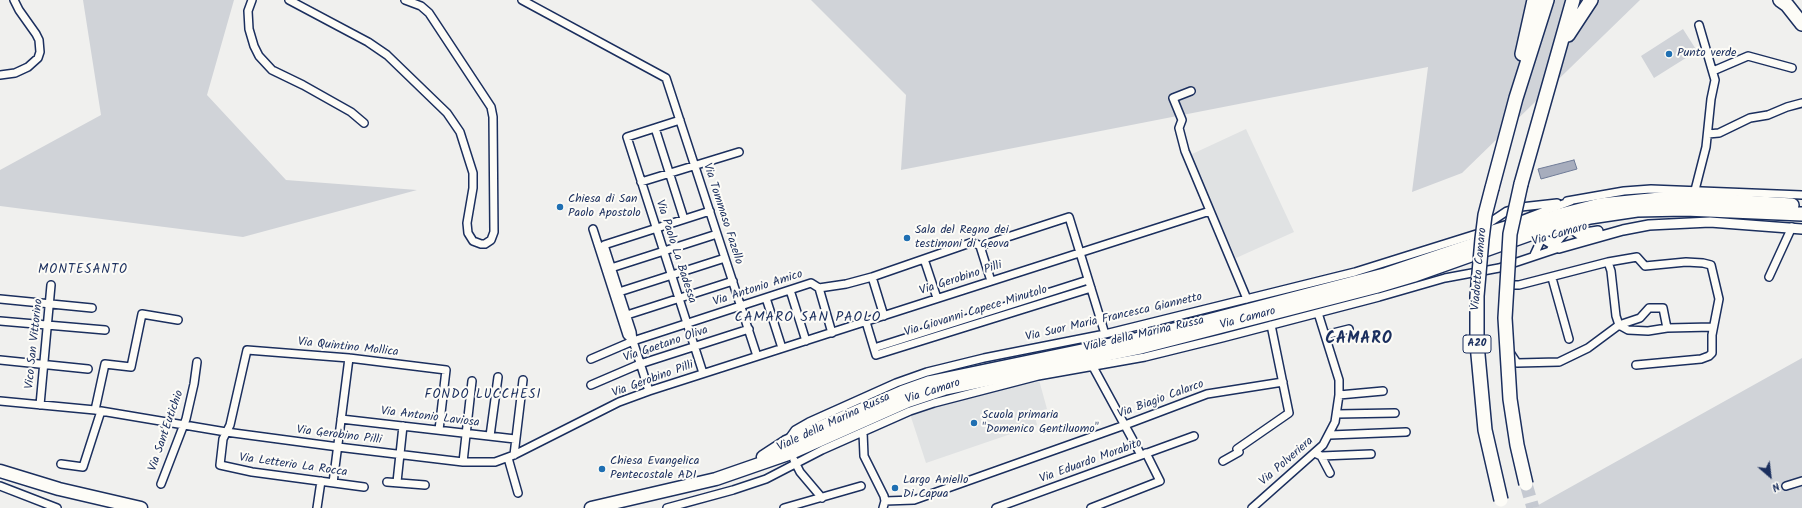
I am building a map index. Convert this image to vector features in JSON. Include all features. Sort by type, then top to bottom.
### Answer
[{"type":"highway","points":[[1531,42],[1534,0]]},
{"type":"highway","name":"A20","points":[[1531,42],[1547,0]]},
{"type":"highway","name":"A20","points":[[1526,484],[1513,422],[1508,374],[1505,318],[1510,234],[1521,184],[1573,0]]},
{"type":"highway","points":[[1559,49],[1591,0]]},
{"type":"highway","points":[[1780,0],[1787,5],[1802,24]]},
{"type":"highway","points":[[1790,0],[1802,14]]},
{"type":"highway","name":"Viadotto Camaro","points":[[1501,500],[1485,430],[1477,344],[1477,296],[1485,215],[1531,42]]},
{"type":"highway","points":[[1541,233],[1560,217],[1600,205],[1655,199],[1690,199],[1802,206]]},
{"type":"highway","points":[[1560,217],[1670,208],[1802,214]]},
{"type":"main road","name":"Viale della Marina Russa","points":[[591,508],[716,479],[789,447],[902,392],[930,382],[1137,339],[1379,276],[1560,217]]},
{"type":"main road","name":"Viale della Marina Russa","points":[[789,447],[908,401],[944,389],[1139,348],[1368,289],[1407,278],[1541,233]]},
{"type":"main road","points":[[0,471],[52,488],[141,508]]},
{"type":"street","points":[[0,75],[15,73],[28,67],[38,58],[40,52],[39,40],[36,34],[19,10],[14,0]]},
{"type":"street","points":[[252,0],[248,11],[249,29],[254,46],[259,56],[272,70],[303,85],[351,112],[364,123]]},
{"type":"street","points":[[289,0],[368,42],[387,55],[447,113],[460,132],[473,173],[473,188],[467,223],[468,233],[473,241],[485,244],[491,240],[494,232],[493,117],[491,107],[430,13],[421,6],[405,0]]},
{"type":"street","name":"Via Tommaso Fazello","points":[[522,0],[666,78],[757,356]]},
{"type":"street","points":[[1695,190],[1708,134],[1710,99],[1715,80],[1704,48],[1699,25]]},
{"type":"street","points":[[1713,71],[1748,56],[1792,68]]},
{"type":"street","points":[[1191,91],[1173,98],[1182,120],[1179,128],[1185,151],[1247,299]]},
{"type":"street","points":[[1708,134],[1719,133],[1750,118],[1768,115],[1786,107],[1802,103]]},
{"type":"street","points":[[680,120],[655,128],[684,220]]},
{"type":"street","name":"Via Paolo La Badessa","points":[[655,128],[627,137],[703,373]]},
{"type":"street","points":[[641,182],[739,152]]},
{"type":"street","points":[[1555,248],[1560,217],[1571,201],[1637,190],[1695,190],[1802,195]]},
{"type":"street","points":[[1459,239],[1479,229],[1498,216],[1521,207],[1560,217],[1579,234],[1598,230],[1623,230]]},
{"type":"street","points":[[649,391],[633,341],[627,315],[604,245],[710,211]]},
{"type":"street","name":"Via Gerobino Pilli","points":[[0,401],[98,411],[226,432],[338,447],[463,462],[487,463],[511,457],[591,415],[649,391],[1210,211]]},
{"type":"street","name":"Via Antonio Amico","points":[[591,359],[633,341],[811,283],[819,288],[872,277],[973,242],[980,246],[1068,217],[1080,252]]},
{"type":"street","points":[[1459,239],[1520,220],[1560,217]]},
{"type":"street","name":"Via Camaro","points":[[667,508],[752,484],[863,432],[934,403],[1038,376],[1092,365],[1145,357],[1318,313],[1445,278],[1499,268],[1555,248],[1623,230],[1649,225],[1710,222],[1792,227],[1802,229]]},
{"type":"street","points":[[1769,276],[1792,227]]},
{"type":"street","points":[[593,229],[627,335],[633,341]]},
{"type":"street","points":[[1534,255],[1541,233],[1555,248]]},
{"type":"street","points":[[611,268],[718,234]]},
{"type":"street","name":"Via Suor Maria Francesca Giannetto","points":[[789,447],[791,434],[809,422],[896,383],[927,372],[984,358],[1105,334],[1247,299],[1372,267],[1459,239]]},
{"type":"street","points":[[980,246],[991,281]]},
{"type":"street","points":[[1080,252],[1105,334]]},
{"type":"street","points":[[1636,365],[1700,359],[1709,356],[1712,353],[1713,327],[1719,300],[1711,265],[1686,262],[1645,266],[1637,257],[1608,262],[1519,286],[1501,285],[1509,351],[1517,363],[1559,362],[1588,348],[1619,325],[1640,318],[1649,308],[1663,308],[1667,328]]},
{"type":"street","points":[[619,292],[725,258]]},
{"type":"street","points":[[924,259],[937,298]]},
{"type":"street","points":[[1608,262],[1611,271],[1616,316],[1619,325],[1628,330],[1648,331],[1667,328],[1713,327]]},
{"type":"street","points":[[872,277],[884,316]]},
{"type":"street","points":[[1552,278],[1568,339]]},
{"type":"street","name":"Via Giovanni Capece Minutolo","points":[[1088,280],[874,348],[876,355],[1091,288]]},
{"type":"street","points":[[627,315],[733,281]]},
{"type":"street","name":"Vico San Vittorino","points":[[40,405],[51,285]]},
{"type":"street","points":[[819,288],[832,333]]},
{"type":"street","points":[[790,290],[806,341]]},
{"type":"street","points":[[766,298],[782,348]]},
{"type":"street","points":[[0,299],[92,308]]},
{"type":"street","name":"Via Polveriera","points":[[1252,508],[1318,455],[1330,435],[1337,414],[1339,395],[1337,374],[1318,313]]},
{"type":"street","points":[[61,464],[83,468],[98,411],[105,364],[131,367],[142,314],[178,320]]},
{"type":"street","points":[[0,320],[105,330]]},
{"type":"street","points":[[866,322],[874,348]]},
{"type":"street","points":[[1223,461],[1239,452],[1237,449],[1289,413],[1272,325]]},
{"type":"street","name":"Via Gaetano Oliva","points":[[591,385],[640,364],[748,329]]},
{"type":"street","points":[[1325,335],[1349,329]]},
{"type":"street","name":"Via Quintino Mollica","points":[[226,432],[230,425],[247,350],[349,358],[446,370],[440,430]]},
{"type":"street","points":[[333,483],[349,358]]},
{"type":"street","points":[[0,360],[88,369]]},
{"type":"street","name":"Via Sant'Eutichio","points":[[161,484],[184,425],[191,400],[197,362]]},
{"type":"street","points":[[1091,508],[1160,481],[1125,425],[1092,365]]},
{"type":"street","points":[[490,436],[498,376]]},
{"type":"street","points":[[518,492],[511,457],[515,439],[522,380]]},
{"type":"street","points":[[463,462],[472,381]]},
{"type":"street","name":"Via Biagio Calarco","points":[[884,505],[913,504],[1207,394],[1283,382]]},
{"type":"street","points":[[1339,395],[1383,391]]},
{"type":"street","points":[[1337,414],[1395,412]]},
{"type":"street","name":"Via Antonio Laviosa","points":[[341,419],[515,439]]},
{"type":"street","points":[[397,482],[404,426]]},
{"type":"street","name":"Via Letterio La Rocca","points":[[226,432],[223,439],[220,465],[252,472],[364,487]]},
{"type":"street","points":[[863,432],[864,456],[884,496],[884,505]]},
{"type":"street","points":[[1330,435],[1406,432]]},
{"type":"street","name":"Via Eduardo Morabito","points":[[996,508],[1194,436]]},
{"type":"street","points":[[789,447],[800,472],[822,498]]},
{"type":"street","points":[[1318,455],[1371,454]]},
{"type":"street","points":[[1318,455],[1330,474]]},
{"type":"street","points":[[317,508],[321,481]]},
{"type":"street","points":[[1786,486],[1802,481]]},
{"type":"street","points":[[387,482],[425,485]]},
{"type":"street","points":[[0,486],[57,508]]},
{"type":"street","points":[[784,508],[861,486]]},
{"type":"shaded area","points":[[83,0],[234,0],[207,95],[286,180],[417,190],[243,237],[0,206],[0,170],[101,115]]},
{"type":"shaded area","points":[[811,0],[1640,0],[1462,173],[1412,192],[1428,67],[901,170],[906,95]]},
{"type":"shaded area","name":"Punto verde","points":[[1683,29],[1697,51],[1654,78],[1641,56]]},
{"type":"shaded area","points":[[1246,129],[1294,232],[1236,258],[1190,155]]},
{"type":"shaded area","points":[[1802,358],[1802,508],[1533,508]]},
{"type":"shaded area","name":"Scuola primaria \"Domenico Gentiluomo\"","points":[[1039,380],[1047,409],[1034,412],[1037,425],[926,463],[910,414],[952,401]]},
{"type":"water","points":[[1574,160],[1577,169],[1541,179],[1538,169]]},
{"type":"tunnel","points":[[1526,484],[1533,508]]},
{"type":"place","name":"Punto verde","points":[[1669,54]]},
{"type":"place","name":"Chiesa di San Paolo Apostolo","points":[[560,207]]},
{"type":"place","name":"Sala del Regno dei testimoni di Geova","points":[[907,238]]},
{"type":"place","name":"Scuola primaria \"Domenico Gentiluomo\"","points":[[974,423]]},
{"type":"place","name":"Chiesa Evangelica Pentecostale ADI","points":[[602,469]]},
{"type":"place","name":"Largo Aniello Di Capua","points":[[895,488]]},
{"type":"district","name":"MONTESANTO","points":[[83,271]]},
{"type":"district","name":"CAMARO SAN PAOLO","points":[[808,319]]},
{"type":"district","name":"CAMARO","points":[[1359,340]]},
{"type":"district","name":"FONDO LUCCHESI","points":[[483,396]]}]
